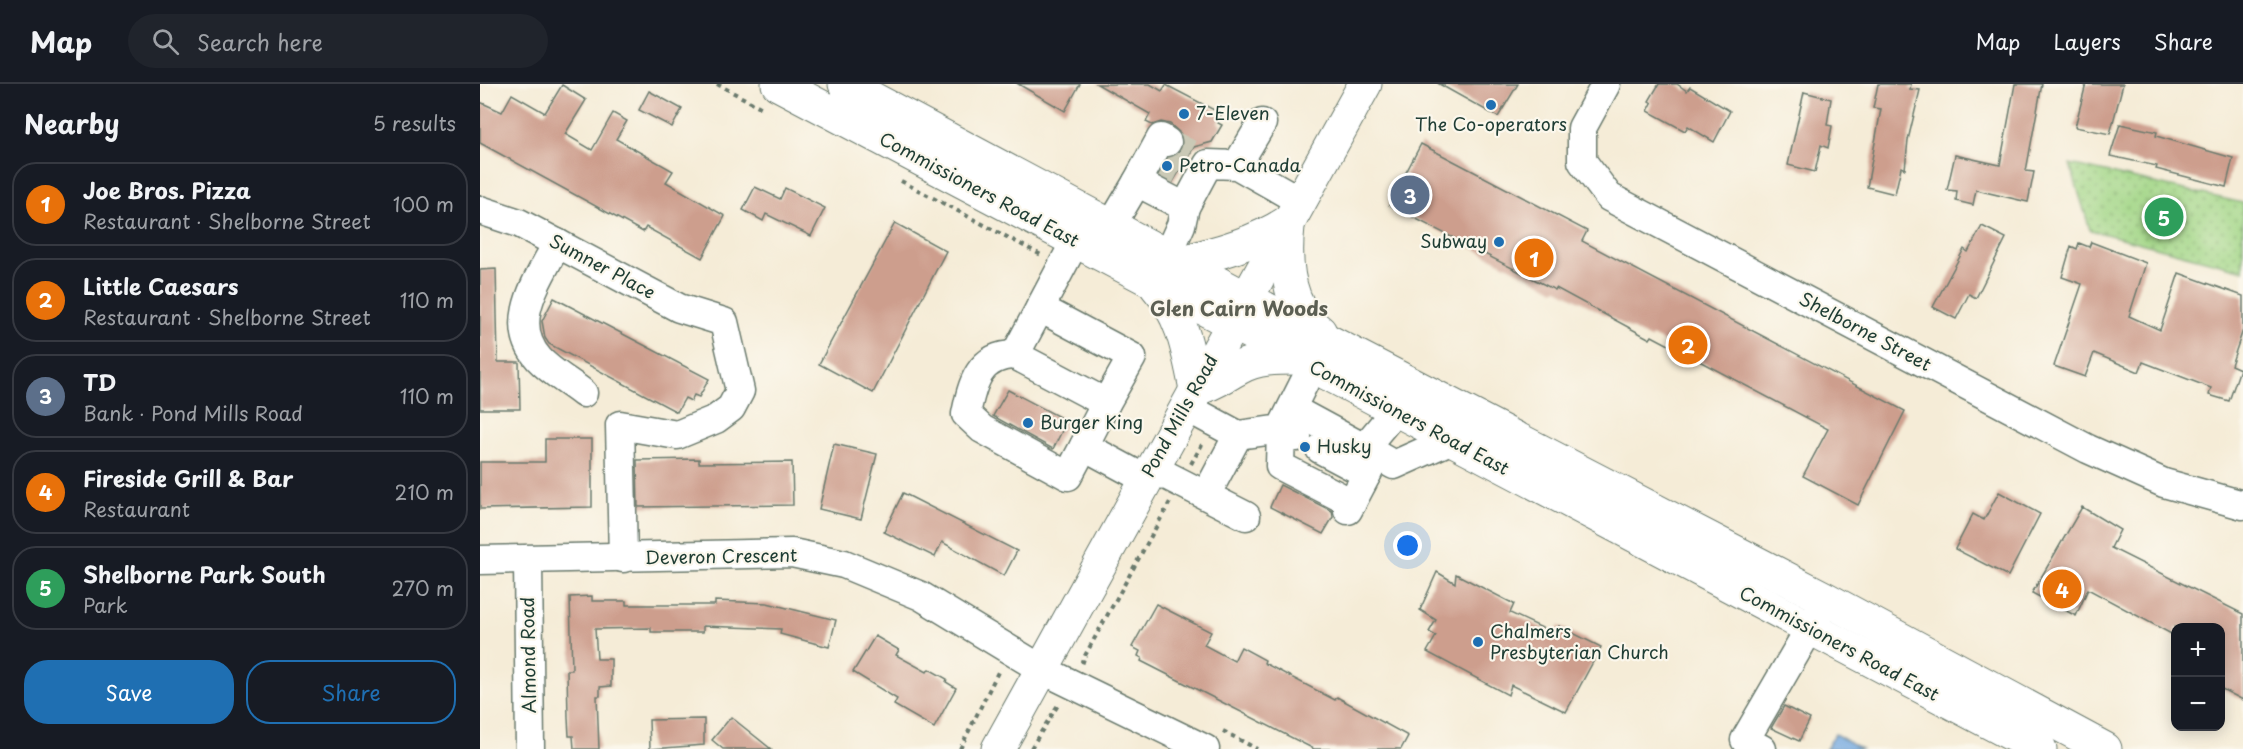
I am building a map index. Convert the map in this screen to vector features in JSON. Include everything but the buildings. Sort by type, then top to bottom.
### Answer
[{"type":"main road","name":"Commissioners Road East","points":[[778,84],[1076,240],[1166,265]]},
{"type":"main road","name":"Commissioners Road East","points":[[845,84],[1111,226],[1166,265],[1239,311],[1304,362],[2040,749]]},
{"type":"main road","name":"Pond Mills Road","points":[[998,749],[1365,84]]},
{"type":"main road","points":[[1294,211],[1266,236],[1238,248],[1166,265],[1169,300],[1182,326],[1191,398],[1241,367],[1268,358],[1304,362]]},
{"type":"main road","points":[[1294,211],[1285,252],[1288,280],[1298,306],[1314,328],[1336,345]]},
{"type":"main road","name":"Commissioners Road East","points":[[1239,311],[1336,345],[1826,599],[2105,749]]},
{"type":"street","name":"Shelborne Street","points":[[1606,84],[1582,128],[1582,161],[1609,197],[2088,449],[2164,483],[2243,505]]},
{"type":"street","points":[[1237,165],[1262,123]]},
{"type":"street","points":[[1111,226],[1173,171],[1237,165],[1294,211]]},
{"type":"street","points":[[1166,265],[1181,225],[1173,171]]},
{"type":"street","name":"Sumner Place","points":[[480,210],[519,223],[679,308],[724,322],[740,391],[731,408],[716,418],[677,435],[620,425],[623,558]]},
{"type":"street","points":[[1015,355],[1076,240]]},
{"type":"street","points":[[558,243],[528,301],[525,329],[529,344],[539,359],[583,393]]},
{"type":"street","points":[[1040,308],[1132,357],[1068,476],[982,429],[966,414],[971,389],[984,366],[997,355],[1015,355],[1106,404]]},
{"type":"street","points":[[1304,362],[1298,431],[1280,466],[1350,507],[1369,459],[1395,411]]},
{"type":"street","points":[[1191,398],[1226,429],[1298,431],[1369,459],[1394,465],[1450,440]]},
{"type":"street","points":[[1206,495],[1226,429]]},
{"type":"street","points":[[1298,431],[1369,459]]},
{"type":"street","points":[[1084,446],[1148,474],[1181,482],[1246,516]]},
{"type":"street","name":"Deveron Crescent","points":[[480,560],[528,561],[792,553],[844,564],[921,596],[1042,669],[1211,738]]},
{"type":"street","name":"Almond Road","points":[[528,561],[530,749]]},
{"type":"street","points":[[1762,749],[1745,740],[1826,599]]},
{"type":"path","points":[[1093,666],[1083,661],[1181,482],[1226,429]]},
{"type":"path","points":[[960,749],[1002,664]]},
{"type":"path","points":[[1031,749],[1058,705]]},
{"type":"path","points":[[1211,738],[1257,749]]},
{"type":"green space","points":[[2070,164],[2243,203],[2243,270],[2090,230]]},
{"type":"water","points":[[1835,734],[1861,749],[1826,749]]},
{"type":"tunnel","points":[[1167,142],[1190,154]]},
{"type":"tunnel","points":[[1155,166],[1176,177]]},
{"type":"place","name":"The Co-operators","points":[[1491,105]]},
{"type":"place","name":"7-Eleven","points":[[1184,114]]},
{"type":"place","name":"Petro-Canada","points":[[1167,166]]},
{"type":"place","name":"TD","points":[[1410,195]]},
{"type":"place","name":"Shelborne Park South","points":[[2164,217]]},
{"type":"place","name":"Subway","points":[[1499,242]]},
{"type":"place","name":"Joe Bros. Pizza","points":[[1534,258]]},
{"type":"place","name":"Little Caesars","points":[[1688,345]]},
{"type":"place","name":"Burger King","points":[[1028,423]]},
{"type":"place","name":"Husky","points":[[1305,447]]},
{"type":"place","name":"Fireside Grill & Bar","points":[[2062,589]]},
{"type":"place","name":"Chalmers Presbyterian Church","points":[[1478,642]]},
{"type":"district","name":"Glen Cairn Woods","points":[[1239,309]]}]
